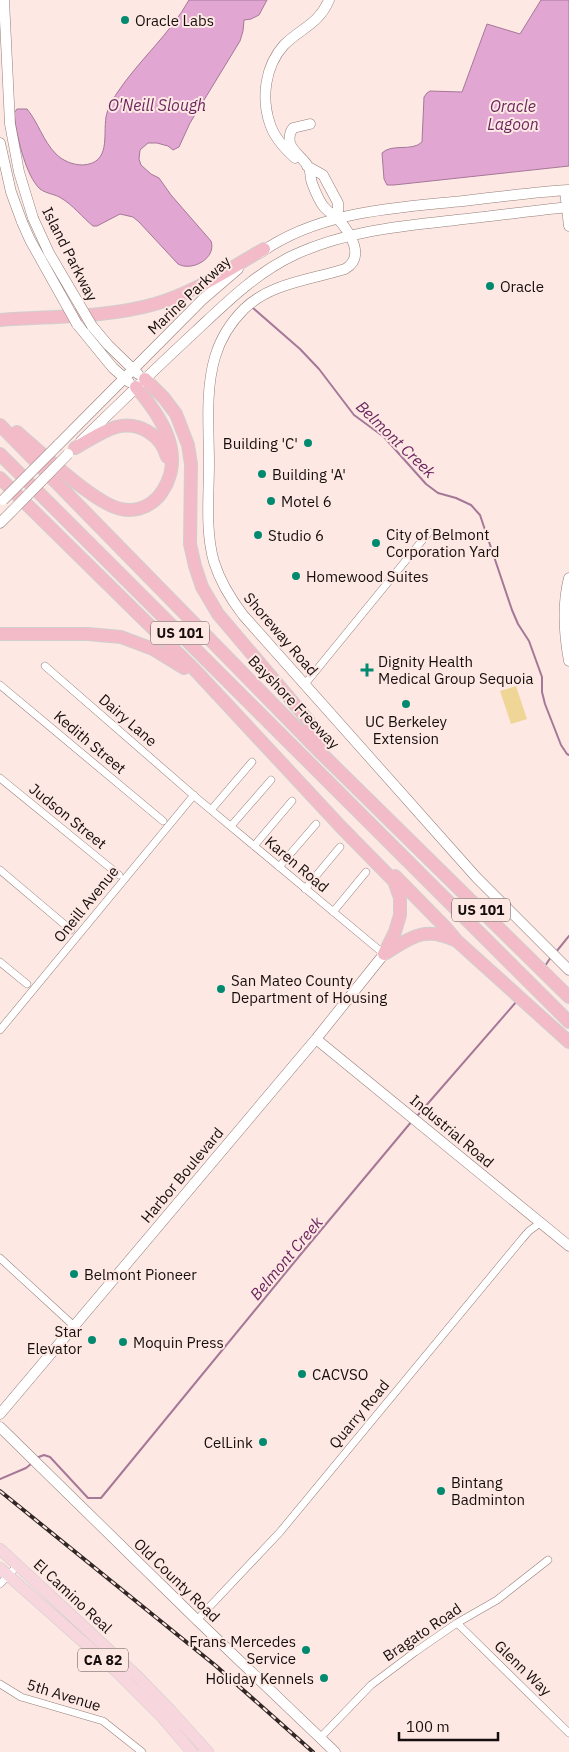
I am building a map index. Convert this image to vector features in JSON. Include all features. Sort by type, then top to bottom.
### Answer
[{"type":"highway","points":[[0,320],[114,312],[156,304],[197,287],[264,249]]},
{"type":"highway","points":[[0,418],[91,493],[111,506],[129,510],[148,505],[162,493],[168,480],[172,456],[169,440],[140,383]]},
{"type":"highway","points":[[140,383],[170,405],[181,424],[188,445],[191,464],[190,544],[202,587],[218,614],[308,720],[322,754]]},
{"type":"highway","name":"Bayshore Freeway","points":[[0,426],[322,754],[569,997]]},
{"type":"highway","points":[[72,451],[116,427],[142,428],[156,437],[165,450],[169,468],[168,480]]},
{"type":"highway","name":"Bayshore Freeway","points":[[0,454],[569,1022]]},
{"type":"highway","points":[[0,478],[195,670],[341,827],[389,875],[398,889],[400,915],[395,932],[384,954]]},
{"type":"highway","points":[[0,634],[88,634],[121,637],[163,654],[213,690]]},
{"type":"highway","points":[[341,827],[372,852],[447,928],[457,941],[569,1042]]},
{"type":"highway","points":[[384,954],[419,934],[437,934],[457,941]]},
{"type":"main road","name":"Island Parkway","points":[[4,0],[10,124],[19,172],[33,218],[92,326],[133,370],[140,383]]},
{"type":"main road","points":[[323,13],[329,0]]},
{"type":"main road","points":[[334,0],[311,25],[282,48],[275,58],[266,81],[265,94],[270,125],[285,149],[323,175],[338,203],[338,218]]},
{"type":"main road","points":[[309,167],[293,149],[290,136],[293,128],[310,124]]},
{"type":"main road","name":"Island Parkway","points":[[0,142],[11,192],[22,222],[77,324],[100,354],[124,379],[140,383]]},
{"type":"main road","points":[[567,190],[569,226]]},
{"type":"main road","name":"Marine Parkway","points":[[1,502],[202,300],[242,265],[264,249],[300,231],[338,218],[374,211],[567,190]]},
{"type":"main road","name":"Marine Parkway","points":[[0,523],[140,383],[232,298],[262,274],[294,255],[317,245],[350,235],[431,222],[568,207]]},
{"type":"main road","name":"Shoreway Road","points":[[338,218],[350,235],[356,253],[354,261],[348,267],[273,289],[260,296],[244,308],[222,339],[215,357],[211,376],[209,518],[214,561],[221,582],[231,600],[243,615],[470,870],[569,970]]},
{"type":"main road","points":[[569,578],[564,618],[569,661]]},
{"type":"main road","name":"Harbor Boulevard","points":[[0,1414],[316,1039],[384,954]]},
{"type":"main road","name":"Industrial Road","points":[[316,1039],[569,1246]]},
{"type":"main road","name":"Old County Road","points":[[0,1427],[335,1752]]},
{"type":"main road","name":"El Camino Real","points":[[0,1549],[154,1693],[208,1752]]},
{"type":"main road","name":"El Camino Real","points":[[3,1576],[123,1678],[162,1717],[192,1752]]},
{"type":"street","points":[[305,684],[429,532]]},
{"type":"street","name":"Dairy Lane","points":[[45,666],[194,795]]},
{"type":"street","name":"Kedith Street","points":[[0,685],[163,821]]},
{"type":"street","points":[[211,810],[252,762]]},
{"type":"street","name":"Judson Street","points":[[0,778],[119,875]]},
{"type":"street","points":[[231,826],[271,780]]},
{"type":"street","name":"Karen Road","points":[[194,795],[384,954]]},
{"type":"street","name":"Oneill Avenue","points":[[0,1030],[194,795]]},
{"type":"street","points":[[254,846],[292,801]]},
{"type":"street","points":[[279,867],[316,824]]},
{"type":"street","points":[[305,889],[340,847]]},
{"type":"street","points":[[0,870],[72,930]]},
{"type":"street","points":[[333,912],[366,872]]},
{"type":"street","points":[[0,962],[27,984]]},
{"type":"street","name":"Quarry Road","points":[[197,1620],[280,1532],[522,1239],[540,1223]]},
{"type":"street","points":[[0,1258],[74,1326]]},
{"type":"street","name":"Bragato Road","points":[[320,1738],[370,1685],[457,1623],[497,1600],[548,1560]]},
{"type":"street","points":[[3,1576],[18,1565]]},
{"type":"street","name":"Glenn Way","points":[[457,1623],[569,1733]]},
{"type":"street","name":"5th Avenue","points":[[0,1684],[21,1697],[104,1721],[138,1751]]},
{"type":"shaded area","points":[[516,686],[527,719],[511,724],[500,691]]},
{"type":"water","name":"O'Neill Slough","points":[[189,0],[267,0],[259,15],[244,20],[240,41],[190,123],[179,147],[173,150],[168,146],[148,143],[140,150],[139,159],[141,165],[159,178],[171,195],[211,241],[212,247],[207,258],[196,265],[184,266],[178,264],[133,217],[120,214],[97,226],[93,226],[65,201],[40,189],[26,164],[19,142],[14,113],[17,109],[27,109],[51,149],[65,161],[83,165],[92,163],[102,154],[107,114],[114,98],[135,69],[173,24]]},
{"type":"water","name":"Oracle Lagoon","points":[[541,0],[569,0],[569,166],[387,185],[384,179],[382,153],[391,148],[413,147],[422,142],[424,97],[427,93],[430,91],[462,92],[487,24],[520,34]]},
{"type":"waterway","name":"Belmont Creek","points":[[253,308],[300,349],[319,369],[354,415],[384,437],[426,484],[438,493],[471,505],[480,515],[512,610],[529,641],[542,677],[542,692],[545,704],[561,745],[569,755]]},
{"type":"waterway","name":"Belmont Creek","points":[[556,952],[569,936]]},
{"type":"waterway","name":"Belmont Creek","points":[[545,966],[551,957]]},
{"type":"waterway","name":"Belmont Creek","points":[[417,1116],[517,1001]]},
{"type":"waterway","name":"Belmont Creek","points":[[36,1458],[44,1455],[50,1457],[88,1498],[101,1498],[412,1121]]},
{"type":"waterway","name":"Belmont Creek","points":[[0,1479],[31,1464]]},
{"type":"railway","points":[[0,1491],[216,1666],[313,1752]]},
{"type":"place","name":"Oracle Labs","points":[[125,20]]},
{"type":"place","name":"Oracle","points":[[490,286]]},
{"type":"place","name":"Building 'C'","points":[[308,443]]},
{"type":"place","name":"Building 'A'","points":[[262,474]]},
{"type":"place","name":"Motel 6","points":[[271,501]]},
{"type":"place","name":"Studio 6","points":[[258,535]]},
{"type":"place","name":"City of Belmont Corporation Yard","points":[[376,543]]},
{"type":"place","name":"Homewood Suites","points":[[296,576]]},
{"type":"place","name":"Dignity Health Medical Group Sequoia","points":[[367,670]]},
{"type":"place","name":"UC Berkeley Extension","points":[[406,704]]},
{"type":"place","name":"San Mateo County Department of Housing","points":[[221,989]]},
{"type":"place","name":"Belmont Pioneer","points":[[74,1274]]},
{"type":"place","name":"Star Elevator","points":[[92,1340]]},
{"type":"place","name":"Moquin Press","points":[[123,1342]]},
{"type":"place","name":"CACVSO","points":[[302,1374]]},
{"type":"place","name":"CelLink","points":[[263,1442]]},
{"type":"place","name":"Bintang Badminton","points":[[441,1491]]},
{"type":"place","name":"Frans Mercedes Service","points":[[306,1650]]},
{"type":"place","name":"Holiday Kennels","points":[[324,1678]]}]
